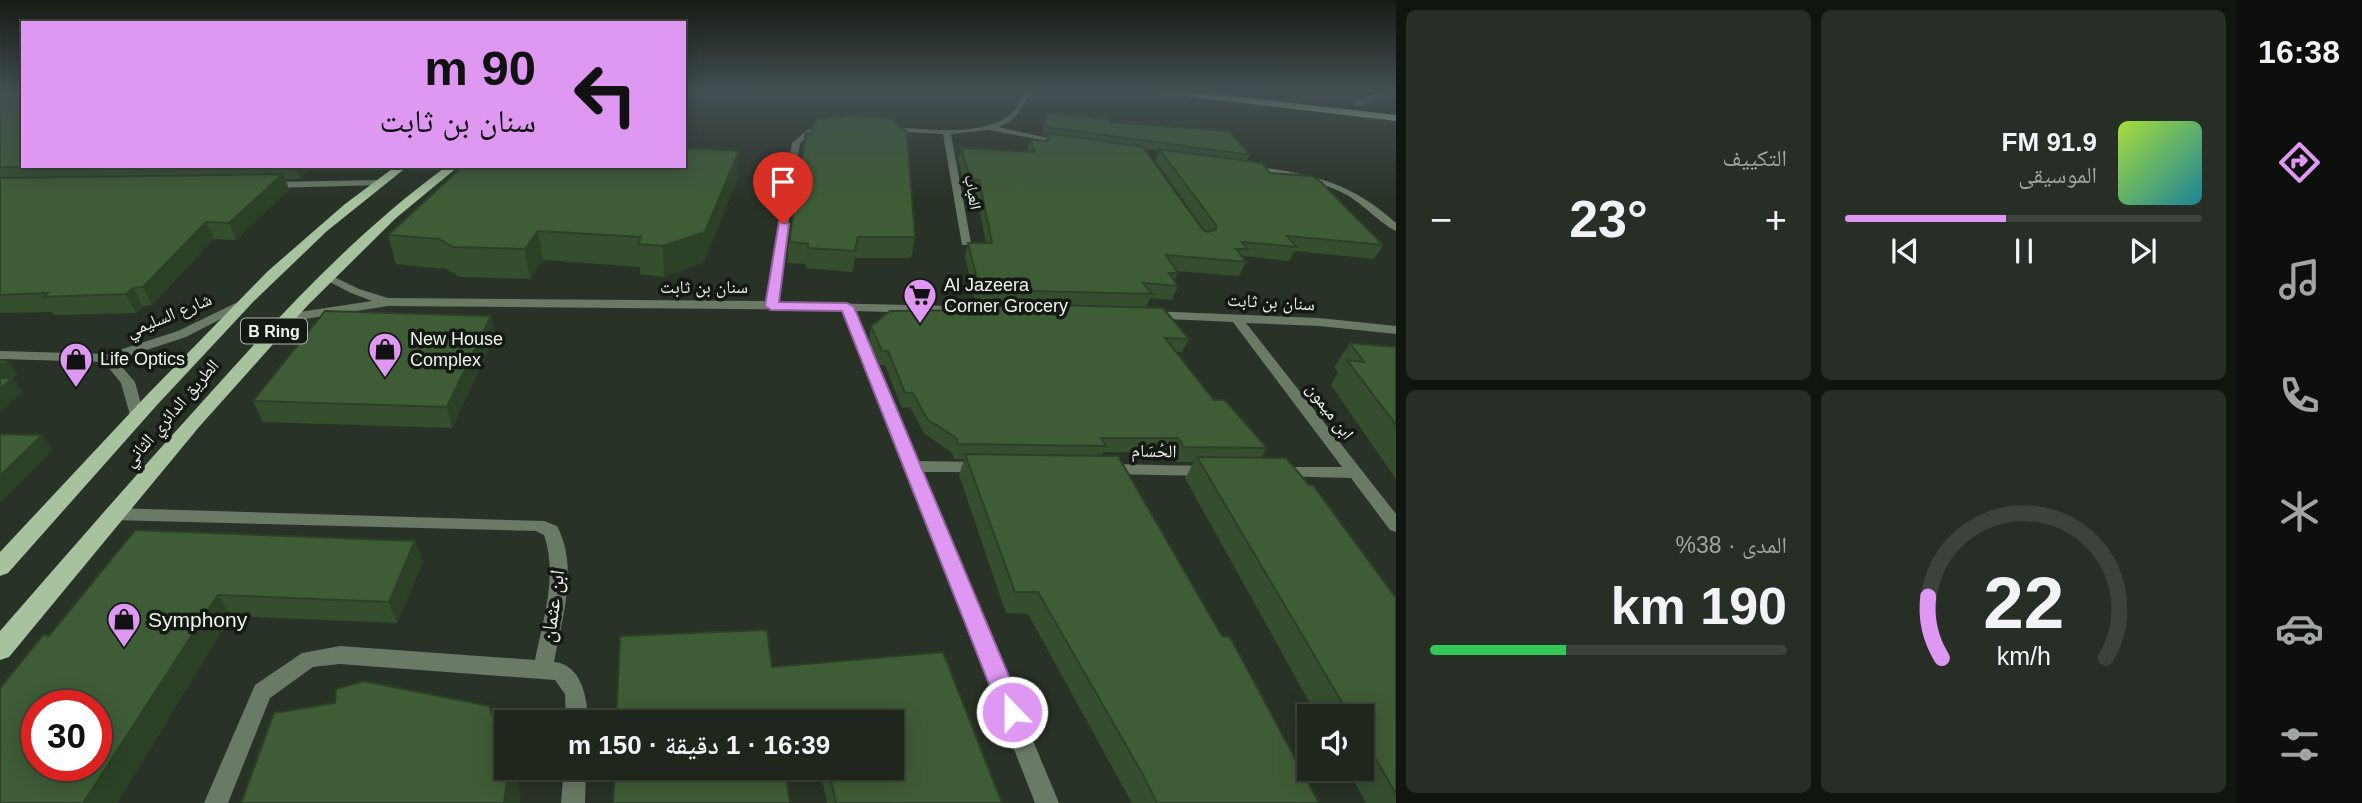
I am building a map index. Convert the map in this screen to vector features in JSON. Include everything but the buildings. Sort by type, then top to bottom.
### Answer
[{"type":"main road","name":"الطريق الدائري الثاني","points":[[0,567],[137,415],[244,303],[378,183],[400,168]]},
{"type":"main road","name":"الطريق الدائري الثاني","points":[[0,649],[112,514],[286,318],[412,198],[451,168]]},
{"type":"street","points":[[771,306],[796,143],[812,130],[839,128]]},
{"type":"street","points":[[880,128],[946,131],[988,128],[1068,142]]},
{"type":"street","name":"العباب","points":[[946,131],[966,243]]},
{"type":"street","points":[[1246,168],[1316,179],[1347,189],[1373,206],[1396,228]]},
{"type":"street","points":[[266,185],[378,183]]},
{"type":"street","name":"سنان بن ثابت","points":[[328,277],[355,291],[388,302]]},
{"type":"street","name":"سنان بن ثابت","points":[[286,318],[388,302],[1013,311]]},
{"type":"street","name":"شارع السليمي","points":[[0,355],[108,358],[182,334],[244,303]]},
{"type":"street","points":[[847,307],[1047,803]]},
{"type":"street","name":"سنان بن ثابت","points":[[1138,315],[1235,317],[1396,330]]},
{"type":"street","name":"ابن ميمون","points":[[1235,317],[1396,526]]},
{"type":"street","points":[[108,358],[128,382],[137,415]]},
{"type":"street","points":[[912,466],[995,467]]},
{"type":"street","name":"الحُسَام","points":[[1091,469],[1230,471]]},
{"type":"street","points":[[1271,472],[1354,473]]},
{"type":"street","name":"ابن عثمان","points":[[112,514],[538,525],[551,531],[558,544],[560,571],[543,669]]},
{"type":"street","points":[[216,803],[262,692],[309,659],[340,655],[560,671],[571,681],[576,692],[577,710]]},
{"type":"street","points":[[573,803],[574,780]]},
{"type":"place","name":"Al Jazeera Corner Grocery","points":[[920,325]]},
{"type":"place","name":"New House Complex","points":[[385,379]]},
{"type":"place","name":"Life Optics","points":[[76,389]]},
{"type":"place","name":"Symphony","points":[[124,649]]},
{"type":"route","points":[[783,224],[771,306],[847,307],[1012,712]]}]
